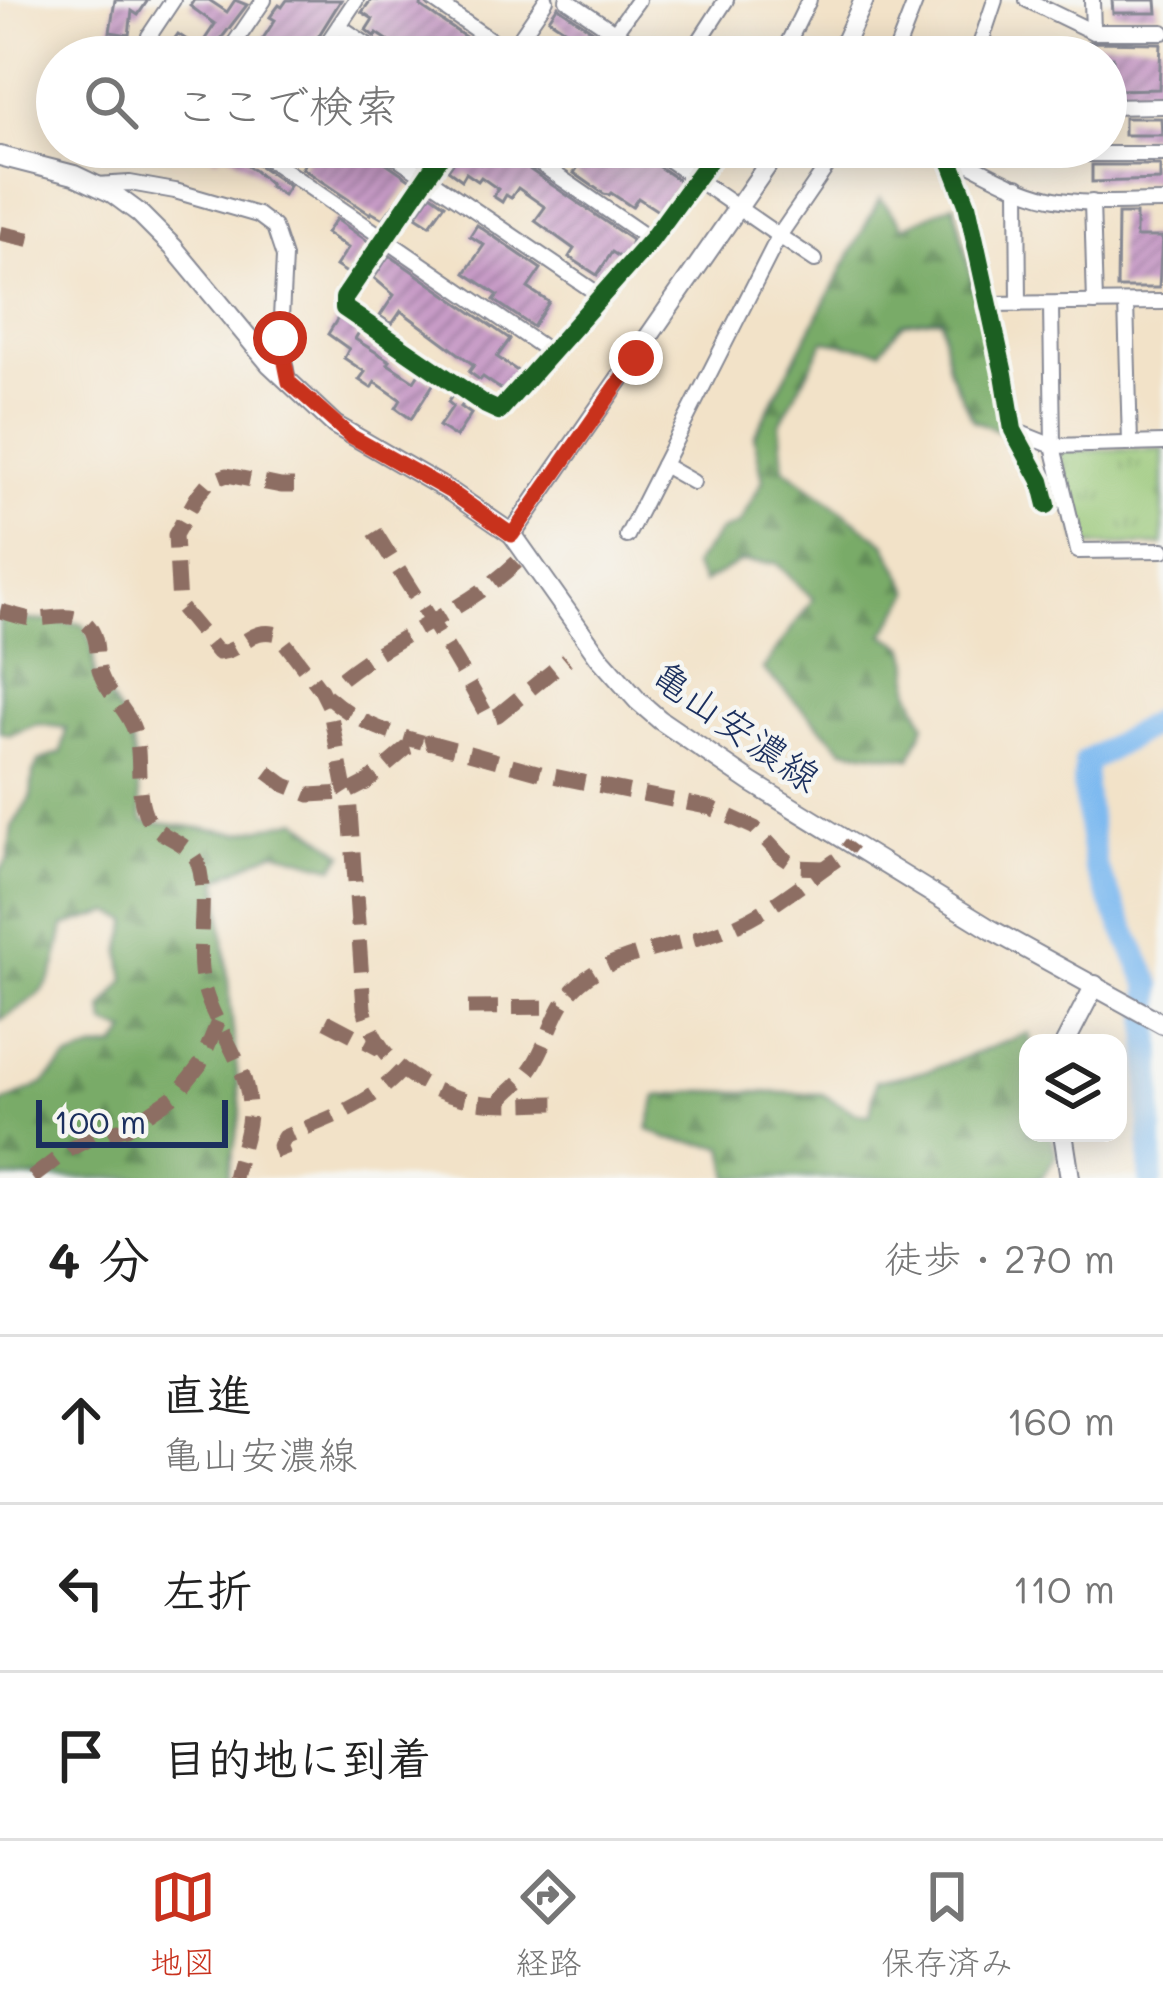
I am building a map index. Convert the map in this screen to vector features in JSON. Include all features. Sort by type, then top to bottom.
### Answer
[{"type":"main road","points":[[848,36],[864,0]]},
{"type":"main road","name":"亀山安濃線","points":[[0,156],[36,165]]},
{"type":"main road","name":"亀山安濃線","points":[[47,168],[96,185],[139,213],[289,382],[349,435],[451,492],[512,535],[599,657],[660,720],[751,782],[992,930],[1162,1024]]},
{"type":"main road","points":[[512,535],[766,168]]},
{"type":"main road","points":[[1070,1034],[1095,985]]},
{"type":"main road","points":[[1064,1142],[1070,1178]]},
{"type":"street","points":[[149,36],[173,0]]},
{"type":"street","points":[[239,36],[264,0]]},
{"type":"street","points":[[332,36],[356,0]]},
{"type":"street","points":[[433,0],[483,36]]},
{"type":"street","points":[[524,36],[546,0]]},
{"type":"street","points":[[567,0],[621,36]]},
{"type":"street","points":[[615,32],[638,0]]},
{"type":"street","points":[[703,36],[726,0]]},
{"type":"street","points":[[791,36],[809,0]]},
{"type":"street","points":[[902,36],[916,0]]},
{"type":"street","points":[[983,36],[994,0]]},
{"type":"street","points":[[1027,0],[1093,32],[1163,32]]},
{"type":"street","points":[[1092,0],[1093,32]]},
{"type":"street","points":[[339,26],[354,36]]},
{"type":"street","points":[[1127,107],[1163,106]]},
{"type":"street","points":[[1127,154],[1163,154]]},
{"type":"street","points":[[283,168],[551,353]]},
{"type":"street","points":[[413,168],[601,296]]},
{"type":"street","points":[[432,168],[344,298],[344,308],[499,411],[651,240],[705,168]]},
{"type":"street","points":[[547,168],[651,240]]},
{"type":"street","points":[[681,168],[815,260]]},
{"type":"street","points":[[627,536],[779,236],[826,168]]},
{"type":"street","points":[[953,168],[967,204],[1013,430],[1041,481],[1047,505]]},
{"type":"street","points":[[982,168],[1052,198],[1163,202]]},
{"type":"street","points":[[96,185],[130,183],[175,190],[259,215],[274,227],[284,257],[280,338],[289,382]]},
{"type":"street","points":[[1018,186],[1019,304]]},
{"type":"street","points":[[1092,202],[1095,303]]},
{"type":"street","points":[[989,304],[1163,302]]},
{"type":"street","points":[[1126,303],[1130,443]]},
{"type":"street","points":[[1051,305],[1053,446],[1078,550],[1163,550]]},
{"type":"street","points":[[1013,430],[1053,446],[1163,443]]},
{"type":"street","points":[[663,465],[693,482]]},
{"type":"green space","points":[[880,198],[904,227],[954,204],[995,377],[1001,432],[973,420],[948,368],[941,318],[903,323],[881,350],[824,341],[780,423],[784,468],[885,543],[911,592],[884,635],[905,646],[910,690],[925,724],[911,758],[843,749],[763,669],[813,599],[776,563],[740,562],[703,583],[693,566],[720,531],[739,524],[763,480],[754,436]]},
{"type":"green space","points":[[1163,449],[1163,545],[1080,545],[1058,451]]},
{"type":"green space","points":[[0,615],[84,625],[92,643],[95,676],[130,730],[143,821],[240,833],[298,820],[344,854],[333,867],[275,851],[218,879],[241,1112],[228,1178],[0,1178],[0,1104],[43,1084],[67,1060],[116,1047],[127,1032],[105,1024],[103,1008],[125,980],[121,951],[129,921],[111,912],[64,926],[48,983],[0,1020],[0,871],[8,859],[12,827],[31,797],[33,773],[39,761],[62,752],[66,728],[37,724],[10,735],[0,732]]},
{"type":"green space","points":[[1019,1037],[1019,1142],[1053,1142],[1056,1156],[1041,1178],[730,1178],[724,1147],[668,1139],[648,1129],[657,1096],[702,1091],[822,1094],[855,1113],[870,1115],[876,1081],[931,1070]]},
{"type":"building","points":[[115,0],[148,0],[138,15],[132,11],[129,35],[110,32]]},
{"type":"building","points":[[194,0],[209,0],[227,12],[235,0],[247,5],[223,36],[207,36],[215,24],[190,6]]},
{"type":"building","points":[[287,0],[341,0],[318,36],[265,36],[275,20],[270,17]]},
{"type":"building","points":[[371,0],[422,0],[421,7],[464,36],[374,36],[366,30],[373,19],[362,12]]},
{"type":"building","points":[[1112,0],[1156,0],[1157,13],[1113,13]]},
{"type":"building","points":[[558,6],[601,36],[564,36],[567,31],[549,19]]},
{"type":"building","points":[[1127,43],[1161,43],[1159,89],[1127,90]]},
{"type":"building","points":[[1127,118],[1161,118],[1162,135],[1127,135]]},
{"type":"building","points":[[1160,165],[1160,180],[1092,182],[1092,168]]},
{"type":"building","points":[[250,168],[263,168],[289,186],[283,195]]},
{"type":"building","points":[[302,168],[394,168],[411,180],[383,219]]},
{"type":"building","points":[[527,168],[632,240],[630,247],[620,257],[612,252],[597,275],[569,257],[574,249],[535,221],[545,207],[518,188],[502,202],[493,196],[498,189],[481,177],[478,181],[466,173],[462,180],[448,170]]},
{"type":"building","points":[[577,168],[660,168],[680,181],[658,211],[638,198],[632,207],[574,173]]},
{"type":"building","points":[[431,194],[445,204],[430,225],[416,216]]},
{"type":"building","points":[[1118,214],[1136,214],[1136,237],[1162,237],[1159,288],[1117,288]]},
{"type":"building","points":[[336,219],[369,242],[347,273],[336,266],[348,248],[326,233]]},
{"type":"building","points":[[477,225],[541,269],[528,288],[549,302],[533,327],[465,273],[484,245],[470,236]]},
{"type":"building","points":[[389,255],[510,339],[497,357],[519,372],[502,390],[469,372],[474,365],[401,311],[392,324],[380,316],[394,295],[374,278]]},
{"type":"building","points":[[338,318],[359,332],[355,339],[388,364],[414,381],[419,373],[434,383],[411,419],[396,408],[401,400],[375,382],[371,388],[359,380],[365,372],[344,358],[349,349],[328,334]]},
{"type":"building","points":[[452,396],[471,414],[456,437],[439,426],[453,406],[448,402]]},
{"type":"waterway","points":[[1151,1178],[1150,985],[1095,866],[1084,785],[1086,762],[1163,718]]},
{"type":"marked path","points":[[0,233],[37,241]]},
{"type":"marked path","points":[[294,486],[227,475],[209,482],[175,535],[179,606],[218,653],[259,633],[278,634],[329,706],[349,796],[364,1008],[379,1043],[403,1070],[452,1096],[491,1103],[555,1103]]},
{"type":"marked path","points":[[375,532],[488,718],[567,659]]},
{"type":"marked path","points":[[342,678],[481,591],[525,554]]},
{"type":"marked path","points":[[0,611],[31,619],[70,617],[92,630],[102,677],[135,732],[145,813],[197,861],[202,885],[204,988],[247,1089],[246,1134],[234,1178]]},
{"type":"marked path","points":[[326,695],[371,725],[422,742]]},
{"type":"marked path","points":[[267,772],[310,795],[347,793],[407,748],[429,742],[548,775],[711,808],[755,828],[797,867],[824,868]]},
{"type":"marked path","points":[[498,1103],[531,1068],[565,1000],[580,983],[613,963],[749,919],[842,856],[852,843]]},
{"type":"marked path","points":[[468,1008],[561,1007]]},
{"type":"marked path","points":[[326,1021],[380,1049]]},
{"type":"marked path","points":[[32,1178],[68,1150],[97,1135],[127,1128],[177,1094],[200,1065],[218,1022]]},
{"type":"marked path","points":[[283,1156],[279,1146],[284,1137],[361,1103],[401,1071]]},
{"type":"cycle path","points":[[433,168],[344,298],[344,308],[499,411],[651,240],[704,168]]},
{"type":"cycle path","points":[[953,168],[967,204],[1013,430],[1041,481],[1047,505]]},
{"type":"route","points":[[280,338],[289,382],[335,424],[451,492],[512,535],[636,358]]}]
